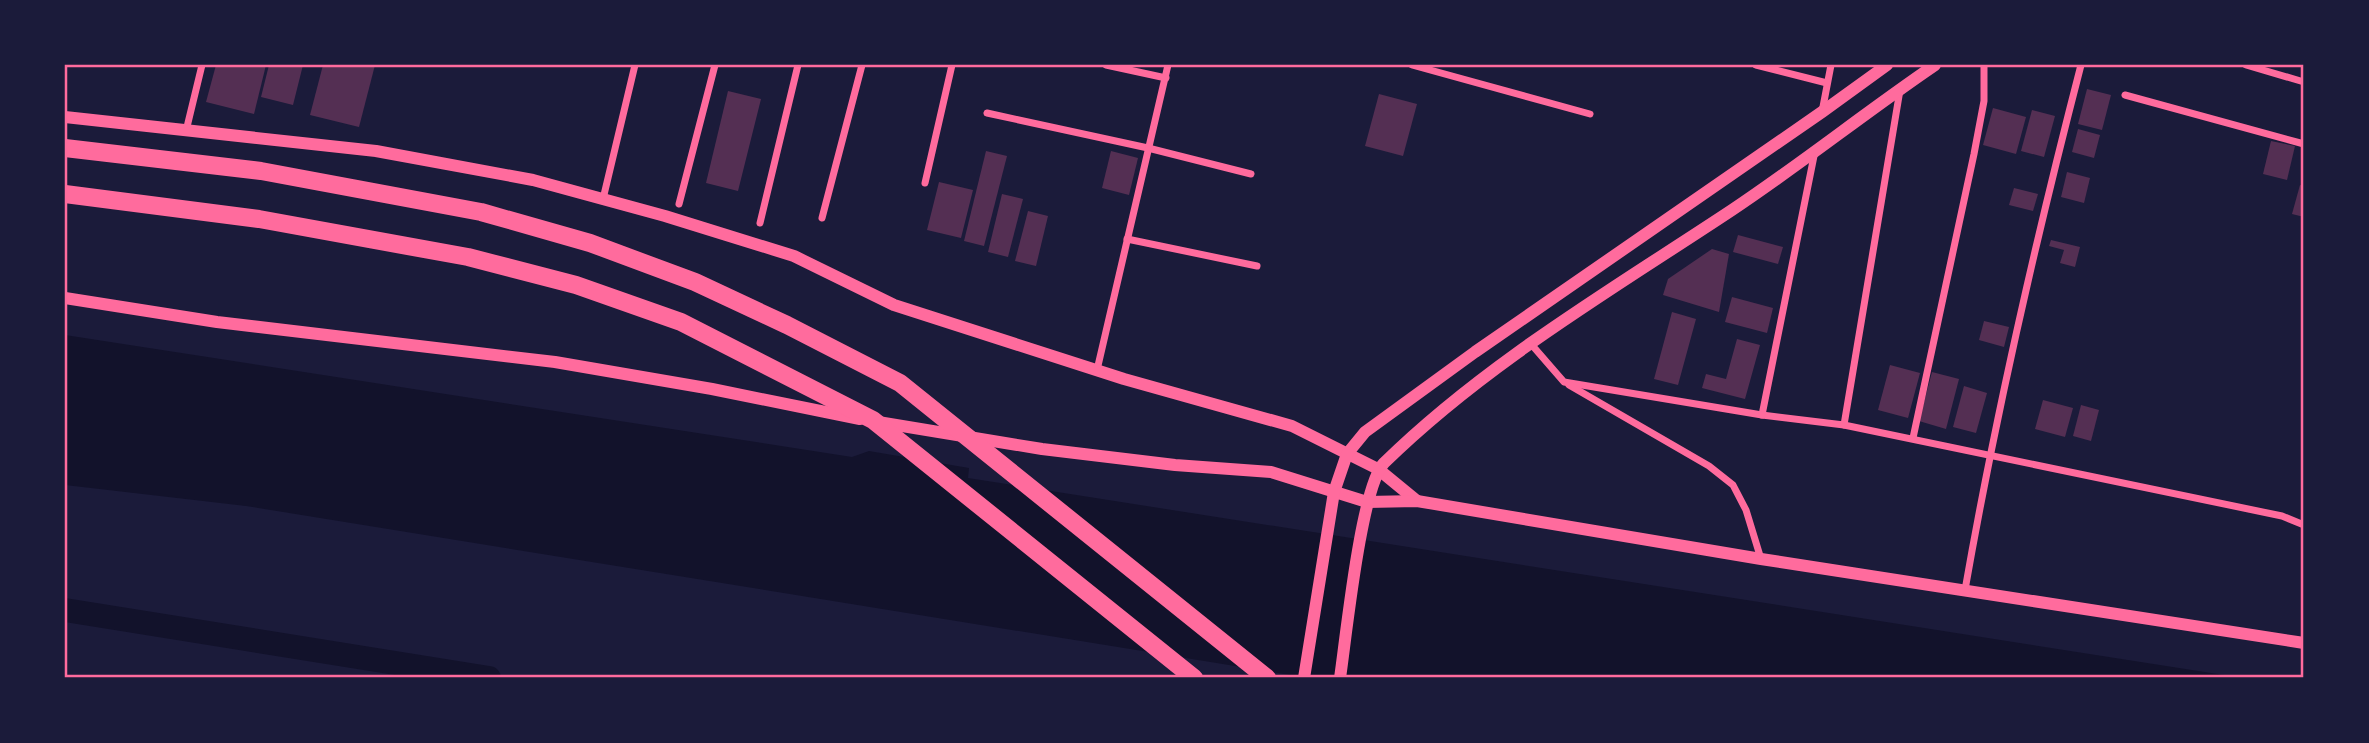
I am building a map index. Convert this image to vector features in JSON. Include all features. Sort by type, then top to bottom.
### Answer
[{"type":"highway","points":[[65,149],[261,172],[481,212],[590,243],[695,282],[900,383],[1267,678]]},
{"type":"highway","points":[[65,194],[259,219],[468,257],[576,285],[681,322],[873,420],[1194,678]]},
{"type":"street","points":[[186,132],[202,65]]},
{"type":"street","points":[[603,199],[635,65]]},
{"type":"street","points":[[679,204],[715,65]]},
{"type":"street","points":[[760,223],[798,65]]},
{"type":"street","points":[[822,218],[862,65]]},
{"type":"street","points":[[925,183],[953,65]]},
{"type":"street","points":[[1106,65],[1166,78]]},
{"type":"street","points":[[1097,370],[1168,65]]},
{"type":"street","points":[[1412,65],[1432,67],[1590,114]]},
{"type":"street","points":[[1756,65],[1828,83]]},
{"type":"street","points":[[1822,112],[1831,65]]},
{"type":"street","points":[[1304,678],[1329,512],[1347,454],[1365,432],[1887,65]]},
{"type":"street","points":[[1340,678],[1367,502],[1378,469],[1419,429],[1531,344],[1748,199],[1935,65]]},
{"type":"street","points":[[1913,438],[1974,154],[1984,101],[1984,65]]},
{"type":"street","points":[[1965,590],[1989,453],[2041,217],[2081,65]]},
{"type":"street","points":[[2246,65],[2304,82]]},
{"type":"street","points":[[1844,425],[1900,89]]},
{"type":"street","points":[[2125,95],[2304,144]]},
{"type":"street","points":[[987,113],[1148,148],[1251,174]]},
{"type":"street","points":[[65,117],[376,151],[533,180],[603,199],[794,256],[894,305],[1097,370],[1292,426],[1378,469],[1417,501]]},
{"type":"street","points":[[1762,415],[1815,151]]},
{"type":"street","points":[[1127,239],[1257,266]]},
{"type":"street","points":[[65,298],[217,322],[555,362],[712,389],[871,421],[1042,449],[1175,465],[1271,472],[1367,502],[1417,501],[1761,559],[2304,643]]},
{"type":"street","points":[[1531,344],[1564,382],[1709,466],[1733,485],[1746,510],[1761,559]]},
{"type":"street","points":[[1564,382],[1913,438],[2282,516],[2304,525]]},
{"type":"shaded area","points":[[65,335],[852,457],[869,451],[969,468],[968,478],[2243,678],[1309,678],[246,506],[65,485]]},
{"type":"building","points":[[216,65],[266,65],[254,114],[206,102]]},
{"type":"building","points":[[269,65],[303,65],[293,105],[261,97]]},
{"type":"building","points":[[323,65],[375,65],[359,127],[310,115]]},
{"type":"building","points":[[2087,89],[2111,95],[2102,130],[2078,124]]},
{"type":"building","points":[[728,91],[761,99],[738,191],[706,183]]},
{"type":"building","points":[[1379,94],[1417,104],[1403,156],[1365,146]]},
{"type":"building","points":[[1993,108],[2026,117],[2016,154],[1983,145]]},
{"type":"building","points":[[2032,110],[2055,116],[2044,157],[2021,151]]},
{"type":"building","points":[[2078,129],[2100,135],[2094,158],[2072,152]]},
{"type":"building","points":[[2271,141],[2295,146],[2287,180],[2263,174]]},
{"type":"building","points":[[986,151],[1007,156],[984,246],[964,241]]},
{"type":"building","points":[[1111,151],[1138,158],[1129,195],[1102,188]]},
{"type":"building","points":[[2067,172],[2090,178],[2084,203],[2061,197]]},
{"type":"building","points":[[939,182],[973,190],[961,238],[927,230]]},
{"type":"building","points":[[2300,185],[2304,186],[2304,217],[2292,214]]},
{"type":"building","points":[[2014,188],[2038,194],[2033,211],[2009,205]]},
{"type":"building","points":[[1002,194],[1023,199],[1008,257],[988,252]]},
{"type":"building","points":[[1028,211],[1048,216],[1036,266],[1015,261]]},
{"type":"building","points":[[1738,235],[1783,247],[1778,264],[1733,252]]},
{"type":"building","points":[[2051,240],[2080,247],[2075,267],[2060,263],[2064,250],[2049,246]]},
{"type":"building","points":[[1712,249],[1729,254],[1719,312],[1663,295],[1668,279]]},
{"type":"building","points":[[1732,297],[1773,308],[1767,333],[1725,322]]},
{"type":"building","points":[[1672,312],[1696,319],[1678,385],[1654,379]]},
{"type":"building","points":[[1984,321],[2009,327],[2004,347],[1979,340]]},
{"type":"building","points":[[1737,339],[1760,345],[1745,399],[1702,388],[1706,374],[1726,379]]},
{"type":"building","points":[[1890,365],[1920,373],[1908,418],[1878,410]]},
{"type":"building","points":[[1932,372],[1959,379],[1946,429],[1919,421]]},
{"type":"building","points":[[1964,386],[1987,393],[1976,433],[1953,427]]},
{"type":"building","points":[[2043,400],[2073,408],[2065,437],[2035,429]]},
{"type":"building","points":[[2081,405],[2099,410],[2091,441],[2073,436]]},
{"type":"waterway","points":[[65,610],[489,678]]}]
